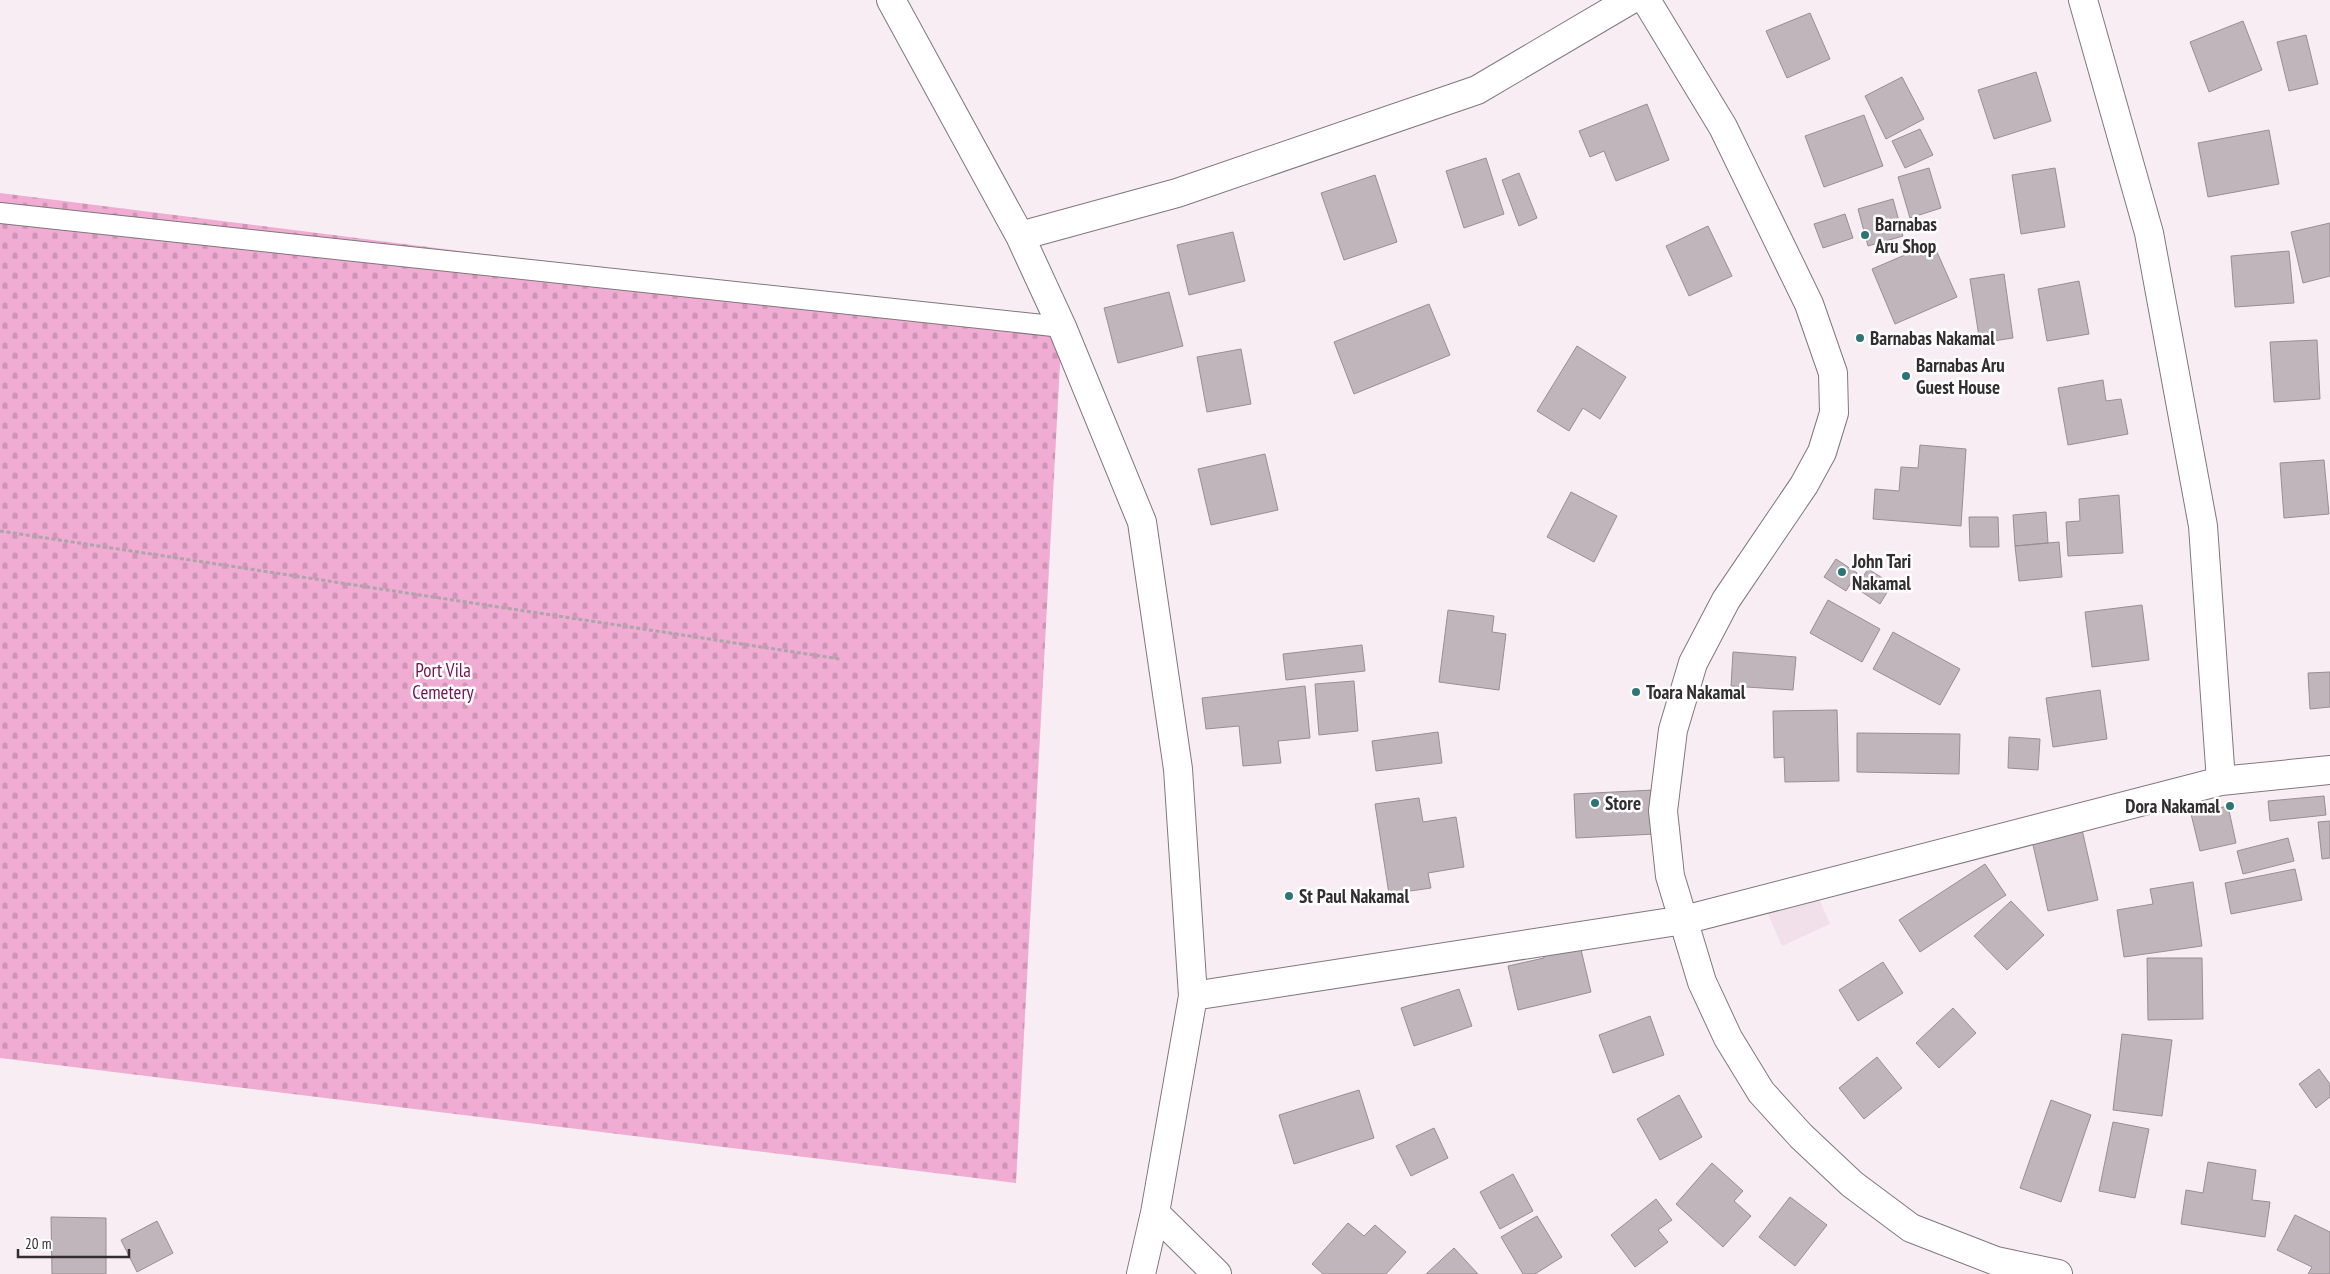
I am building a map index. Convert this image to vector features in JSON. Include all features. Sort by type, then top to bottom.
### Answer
[{"type":"street","points":[[892,0],[1020,236],[1062,327],[1142,522],[1178,769],[1194,996],[1155,1213],[1140,1274]]},
{"type":"street","points":[[1020,236],[1177,192],[1477,90],[1630,0]]},
{"type":"street","points":[[1646,0],[1723,127],[1809,304],[1833,373],[1834,413],[1822,452],[1804,485],[1726,600],[1693,664],[1673,730],[1663,811],[1670,876],[1702,982],[1728,1038],[1761,1092],[1814,1148],[1852,1184],[1911,1228],[1996,1261],[2058,1274]]},
{"type":"street","points":[[2083,0],[2149,233],[2203,526],[2221,781]]},
{"type":"street","points":[[1194,996],[1684,920],[2221,781],[2330,770]]},
{"type":"street","points":[[1155,1213],[1217,1274]]},
{"type":"lane","points":[[0,213],[1062,327]]},
{"type":"path","points":[[0,531],[840,659]]},
{"type":"shaded area","points":[[1816,892],[1830,924],[1782,946],[1768,914]]},
{"type":"green space","name":"Port Vila Cemetery","points":[[0,193],[1062,327],[1016,1183],[0,1058]]},
{"type":"building","points":[[1810,13],[1830,59],[1787,78],[1766,31]]},
{"type":"building","points":[[2243,21],[2262,70],[2209,92],[2190,42]]},
{"type":"building","points":[[2306,35],[2318,84],[2289,91],[2277,42]]},
{"type":"building","points":[[2036,72],[2051,121],[1994,139],[1978,90]]},
{"type":"building","points":[[1902,77],[1924,119],[1886,139],[1865,96]]},
{"type":"building","points":[[1647,104],[1669,160],[1616,181],[1604,151],[1590,157],[1579,131]]},
{"type":"building","points":[[1864,115],[1883,166],[1824,187],[1805,136]]},
{"type":"building","points":[[1920,129],[1933,155],[1905,168],[1892,141]]},
{"type":"building","points":[[2269,130],[2279,184],[2208,197],[2198,143]]},
{"type":"building","points":[[1486,158],[1504,214],[1464,228],[1446,171]]},
{"type":"building","points":[[1929,168],[1941,208],[1910,218],[1898,177]]},
{"type":"building","points":[[2055,168],[2065,227],[2021,234],[2012,175]]},
{"type":"building","points":[[1519,173],[1537,218],[1519,226],[1502,180]]},
{"type":"building","points":[[1375,175],[1397,242],[1344,260],[1321,193]]},
{"type":"building","points":[[1893,199],[1903,236],[1868,246],[1858,209]]},
{"type":"building","points":[[1845,214],[1853,238],[1823,248],[1814,224]]},
{"type":"building","points":[[2330,223],[2330,276],[2303,283],[2291,232]]},
{"type":"building","points":[[1708,226],[1732,276],[1689,296],[1666,246]]},
{"type":"building","points":[[1233,232],[1245,281],[1189,295],[1177,245]]},
{"type":"building","points":[[1933,243],[1957,297],[1895,324],[1872,269]]},
{"type":"building","points":[[2289,251],[2294,303],[2235,307],[2231,256]]},
{"type":"building","points":[[2004,274],[2013,338],[1980,343],[1970,279]]},
{"type":"building","points":[[2079,281],[2089,334],[2047,341],[2038,289]]},
{"type":"building","points":[[1169,292],[1183,346],[1118,363],[1104,308]]},
{"type":"building","points":[[1429,304],[1450,355],[1354,394],[1334,342]]},
{"type":"building","points":[[2317,340],[2320,399],[2274,402],[2270,342]]},
{"type":"building","points":[[1577,346],[1626,377],[1600,419],[1583,408],[1569,431],[1537,411]]},
{"type":"building","points":[[1241,349],[1251,404],[1207,412],[1197,357]]},
{"type":"building","points":[[2103,380],[2106,401],[2121,399],[2128,434],[2068,445],[2058,388]]},
{"type":"building","points":[[1920,445],[1966,449],[1961,526],[1873,519],[1875,489],[1899,491],[1901,467],[1918,468]]},
{"type":"building","points":[[1265,454],[1278,510],[1211,525],[1198,469]]},
{"type":"building","points":[[2324,460],[2329,514],[2284,518],[2280,463]]},
{"type":"building","points":[[1571,492],[1617,516],[1594,562],[1547,537]]},
{"type":"building","points":[[2119,495],[2123,553],[2068,556],[2066,522],[2080,521],[2079,499]]},
{"type":"building","points":[[2046,512],[2048,543],[2015,546],[2013,515]]},
{"type":"building","points":[[1969,517],[1998,517],[1999,547],[1970,547]]},
{"type":"building","points":[[2059,542],[2062,577],[2019,581],[2015,546]]},
{"type":"building","points":[[1836,559],[1857,573],[1846,591],[1824,577]]},
{"type":"building","points":[[1868,569],[1892,584],[1880,604],[1856,588]]},
{"type":"building","points":[[1828,600],[1880,629],[1862,662],[1810,633]]},
{"type":"building","points":[[2142,605],[2149,660],[2092,667],[2085,612]]},
{"type":"building","points":[[1448,610],[1494,616],[1492,632],[1506,634],[1499,690],[1439,682]]},
{"type":"building","points":[[1893,632],[1960,669],[1940,705],[1873,669]]},
{"type":"building","points":[[1362,645],[1365,671],[1286,680],[1283,654]]},
{"type":"building","points":[[1733,652],[1796,657],[1793,690],[1731,686]]},
{"type":"building","points":[[2330,672],[2330,707],[2310,709],[2308,673]]},
{"type":"building","points":[[1354,681],[1358,731],[1319,735],[1315,684]]},
{"type":"building","points":[[1305,686],[1310,738],[1278,741],[1281,763],[1243,766],[1239,726],[1206,729],[1202,698]]},
{"type":"building","points":[[2100,690],[2107,739],[2053,747],[2046,698]]},
{"type":"building","points":[[1837,710],[1839,781],[1785,782],[1784,757],[1774,758],[1773,711]]},
{"type":"building","points":[[1438,732],[1442,763],[1376,771],[1372,741]]},
{"type":"building","points":[[1857,733],[1960,734],[1959,774],[1857,772]]},
{"type":"building","points":[[2009,737],[2040,739],[2038,770],[2008,768]]},
{"type":"building","points":[[1653,790],[1655,834],[1576,838],[1574,794]]},
{"type":"building","points":[[2324,796],[2326,815],[2270,821],[2268,801]]},
{"type":"building","points":[[1419,798],[1423,822],[1456,817],[1464,867],[1428,873],[1431,888],[1389,894],[1375,804]]},
{"type":"building","points":[[2228,806],[2236,843],[2200,851],[2191,814]]},
{"type":"building","points":[[2330,821],[2330,858],[2322,859],[2318,822]]},
{"type":"building","points":[[2081,825],[2098,900],[2048,911],[2031,836]]},
{"type":"building","points":[[2288,838],[2294,861],[2243,874],[2237,851]]},
{"type":"building","points":[[1985,864],[2006,895],[1920,952],[1899,920]]},
{"type":"building","points":[[2295,869],[2302,900],[2231,914],[2225,883]]},
{"type":"building","points":[[2193,882],[2202,946],[2124,957],[2117,910],[2153,904],[2150,889]]},
{"type":"building","points":[[2011,901],[2044,935],[2007,970],[1974,936]]},
{"type":"building","points":[[1578,937],[1591,992],[1518,1010],[1508,966],[1544,958],[1541,946]]},
{"type":"building","points":[[2147,958],[2202,958],[2203,1019],[2148,1020]]},
{"type":"building","points":[[1883,962],[1903,993],[1858,1021],[1839,990]]},
{"type":"building","points":[[1459,989],[1472,1026],[1414,1046],[1401,1008]]},
{"type":"building","points":[[1953,1008],[1976,1033],[1939,1068],[1916,1043]]},
{"type":"building","points":[[1650,1016],[1664,1055],[1613,1073],[1599,1035]]},
{"type":"building","points":[[2122,1034],[2172,1040],[2162,1116],[2113,1110]]},
{"type":"building","points":[[1877,1057],[1902,1088],[1864,1119],[1839,1088]]},
{"type":"building","points":[[2319,1069],[2330,1084],[2330,1097],[2316,1108],[2299,1084]]},
{"type":"building","points":[[1359,1090],[1374,1138],[1294,1164],[1279,1115]]},
{"type":"building","points":[[1679,1095],[1702,1137],[1660,1160],[1637,1119]]},
{"type":"building","points":[[2051,1100],[2091,1115],[2061,1202],[2020,1188]]},
{"type":"building","points":[[2113,1122],[2149,1129],[2135,1198],[2099,1191]]},
{"type":"building","points":[[1434,1128],[1448,1158],[1411,1176],[1396,1146]]},
{"type":"building","points":[[2208,1162],[2256,1170],[2252,1200],[2270,1202],[2265,1237],[2181,1224],[2186,1190],[2203,1193]]},
{"type":"building","points":[[1712,1163],[1743,1191],[1734,1201],[1751,1216],[1723,1247],[1676,1204]]},
{"type":"building","points":[[1513,1174],[1533,1211],[1500,1229],[1480,1192]]},
{"type":"building","points":[[1790,1197],[1827,1225],[1795,1266],[1759,1237]]},
{"type":"building","points":[[1656,1199],[1672,1220],[1658,1230],[1668,1242],[1635,1267],[1611,1235]]},
{"type":"building","points":[[2295,1215],[2330,1232],[2330,1274],[2308,1274],[2312,1267],[2277,1250]]},
{"type":"building","points":[[1537,1216],[1562,1257],[1535,1274],[1523,1274],[1501,1237]]},
{"type":"building","points":[[51,1217],[106,1218],[106,1274],[52,1274]]},
{"type":"building","points":[[157,1221],[173,1253],[137,1272],[121,1240]]},
{"type":"building","points":[[1348,1223],[1364,1236],[1375,1225],[1406,1252],[1386,1274],[1323,1274],[1312,1264]]},
{"type":"building","points":[[1454,1248],[1478,1274],[1426,1274]]},
{"type":"place","name":"Barnabas Aru Shop","points":[[1865,235]]},
{"type":"place","name":"Barnabas Nakamal","points":[[1860,338]]},
{"type":"place","name":"Barnabas Aru Guest House","points":[[1906,376]]},
{"type":"place","name":"John Tari Nakamal","points":[[1842,572]]},
{"type":"place","name":"Toara Nakamal","points":[[1636,692]]},
{"type":"place","name":"Store","points":[[1595,803]]},
{"type":"place","name":"Dora Nakamal","points":[[2230,806]]},
{"type":"place","name":"St Paul Nakamal","points":[[1289,896]]}]
